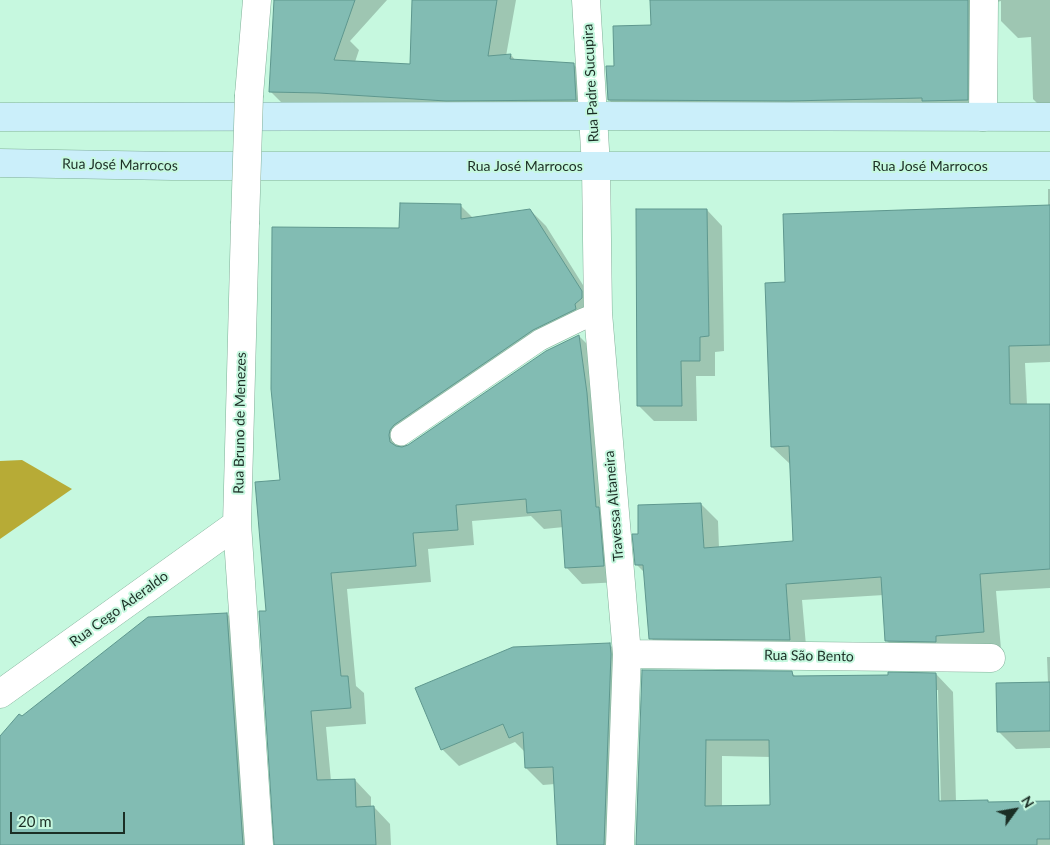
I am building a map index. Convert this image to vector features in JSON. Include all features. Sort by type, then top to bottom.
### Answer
[{"type":"main road","points":[[0,117],[1050,117]]},
{"type":"main road","name":"Rua José Marrocos","points":[[0,163],[172,166],[1050,166]]},
{"type":"street","name":"Rua Bruno de Menezes","points":[[257,0],[249,95],[237,524],[259,845]]},
{"type":"street","name":"Rua Padre Sucupira","points":[[586,0],[596,166]]},
{"type":"street","points":[[984,0],[984,117]]},
{"type":"street","name":"Travessa Altaneira","points":[[596,166],[598,313],[627,654],[620,845]]},
{"type":"street","name":"Rua Cego Aderaldo","points":[[0,694],[237,524]]},
{"type":"street","name":"Rua São Bento","points":[[627,654],[991,658]]},
{"type":"lane","points":[[401,435],[540,340],[598,313]]},
{"type":"shaded area","points":[[22,460],[72,489],[0,539],[0,461]]},
{"type":"building","points":[[274,0],[355,0],[334,60],[410,64],[412,0],[497,0],[488,56],[511,54],[510,59],[574,63],[576,100],[446,101],[319,93],[269,92]]},
{"type":"building","points":[[650,0],[968,0],[968,100],[922,101],[922,98],[789,101],[608,100],[606,66],[614,66],[613,26],[651,25]]},
{"type":"building","points":[[400,203],[461,204],[461,219],[530,209],[582,291],[582,298],[575,304],[576,309],[533,330],[394,425],[390,430],[390,442],[402,447],[408,445],[546,351],[579,335],[587,393],[596,507],[599,507],[604,566],[565,568],[561,510],[527,513],[526,499],[456,505],[458,530],[413,533],[416,566],[331,573],[341,676],[348,676],[351,708],[311,711],[317,780],[355,779],[356,807],[374,806],[376,845],[274,845],[259,611],[266,611],[255,482],[280,480],[271,389],[272,227],[399,228]]},
{"type":"building","points":[[1050,205],[1050,345],[1009,346],[1010,404],[1050,404],[1050,569],[980,574],[984,632],[936,636],[936,642],[885,641],[881,577],[786,584],[790,640],[649,639],[643,565],[635,565],[632,534],[638,534],[638,505],[701,503],[704,548],[793,541],[789,446],[771,447],[765,283],[785,282],[783,214]]},
{"type":"building","points":[[636,209],[707,209],[709,336],[700,337],[700,361],[681,361],[682,406],[637,406]]},
{"type":"building","points":[[227,613],[243,845],[0,845],[0,736],[19,714],[22,716],[148,617]]},
{"type":"building","points":[[610,643],[604,845],[557,845],[553,767],[525,768],[523,732],[509,738],[503,724],[441,750],[415,688],[513,647]]},
{"type":"building","points":[[642,670],[792,671],[793,676],[888,675],[888,672],[936,673],[939,801],[1050,801],[1050,839],[1037,839],[1037,845],[636,845]],"holes":[[[706,740],[769,740],[770,805],[705,806]]]},
{"type":"building","points":[[1050,682],[1050,731],[997,732],[996,683]]}]
